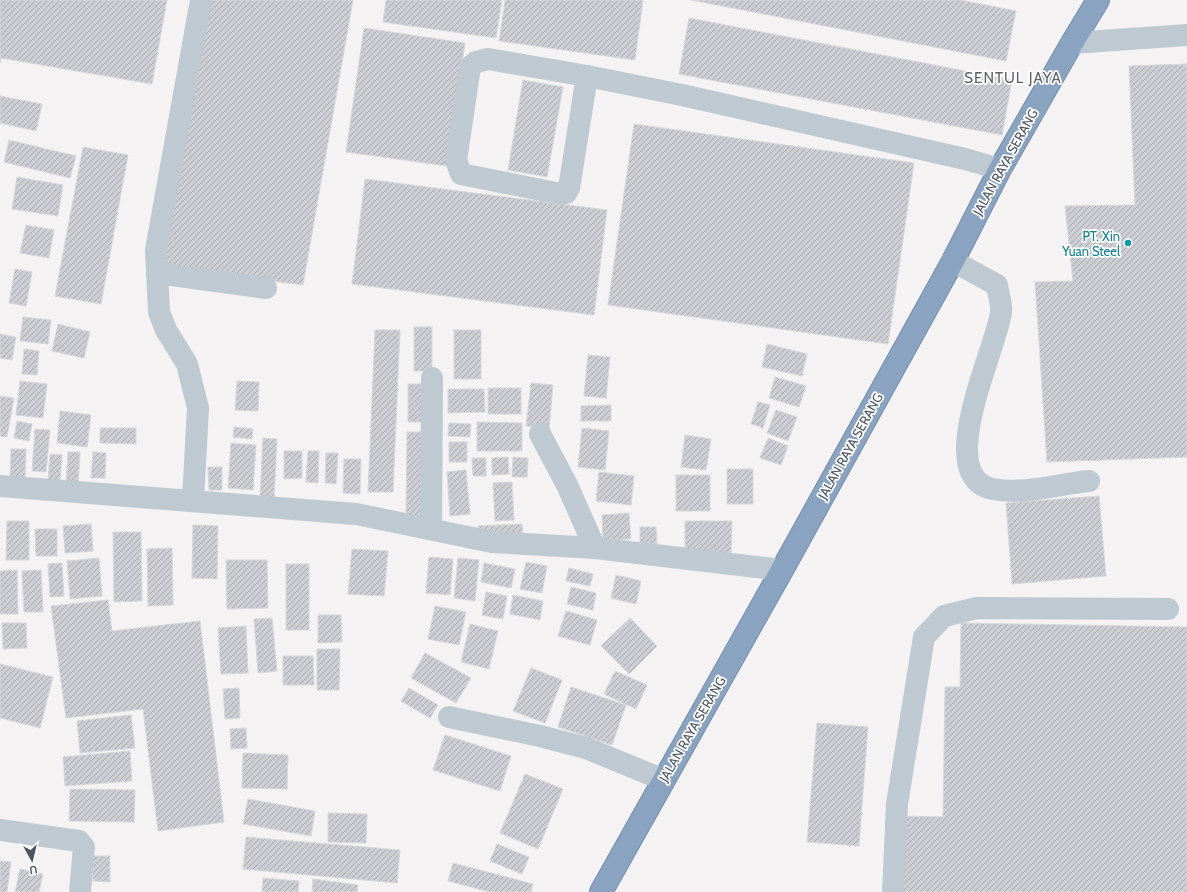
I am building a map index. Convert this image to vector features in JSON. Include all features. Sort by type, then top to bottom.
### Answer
[{"type":"highway","name":"JALAN RAYA SERANG","points":[[600,892],[782,570],[953,261],[1000,169],[1072,42],[1098,0]]},
{"type":"street","points":[[193,500],[198,408],[187,364],[166,330],[159,312],[156,250],[201,0]]},
{"type":"street","points":[[1072,42],[1187,34]]},
{"type":"street","points":[[587,76],[569,188],[566,193],[561,194],[461,174],[456,160],[470,68],[476,62],[488,59],[587,76],[690,97],[958,157],[1000,169]]},
{"type":"street","points":[[953,261],[997,285],[1001,311],[993,346],[971,411],[966,448],[970,471],[981,485],[993,489],[1013,491],[1089,480]]},
{"type":"street","points":[[157,273],[266,288]]},
{"type":"street","points":[[431,529],[432,378]]},
{"type":"street","points":[[540,434],[567,486],[595,548]]},
{"type":"street","points":[[0,486],[356,514],[492,542],[595,548],[782,570]]},
{"type":"street","points":[[893,892],[897,804],[924,637],[944,616],[976,608],[1168,609]]},
{"type":"street","points":[[449,717],[540,736],[586,748],[664,780]]},
{"type":"street","points":[[0,830],[79,841],[84,847],[80,892]]},
{"type":"building","points":[[0,0],[167,0],[152,84],[1,58],[0,63]]},
{"type":"building","points":[[206,0],[353,0],[303,285],[161,267]]},
{"type":"building","points":[[386,0],[502,0],[496,38],[383,22]]},
{"type":"building","points":[[505,0],[643,0],[635,60],[499,41]]},
{"type":"building","points":[[691,0],[960,0],[1016,11],[1006,61]]},
{"type":"building","points":[[689,18],[1012,80],[1002,135],[679,74]]},
{"type":"building","points":[[364,28],[465,43],[447,166],[346,152]]},
{"type":"building","name":"PT. Xin Yuan Steel","points":[[1187,64],[1187,457],[1047,462],[1035,282],[1073,281],[1065,206],[1135,205],[1129,66]]},
{"type":"building","points":[[523,80],[563,87],[547,177],[508,170]]},
{"type":"building","points":[[0,96],[42,104],[36,131],[0,123]]},
{"type":"building","points":[[634,124],[914,163],[888,344],[608,305]]},
{"type":"building","points":[[9,140],[76,156],[70,178],[4,162]]},
{"type":"building","points":[[83,147],[128,155],[101,304],[55,296]]},
{"type":"building","points":[[17,177],[63,185],[58,216],[12,209]]},
{"type":"building","points":[[365,179],[607,210],[594,315],[352,284]]},
{"type":"building","points":[[26,225],[54,230],[49,258],[20,253]]},
{"type":"building","points":[[15,269],[32,272],[26,306],[9,303]]},
{"type":"building","points":[[23,317],[51,320],[48,344],[20,341]]},
{"type":"building","points":[[58,324],[90,332],[84,358],[52,351]]},
{"type":"building","points":[[414,327],[432,327],[432,371],[414,371]]},
{"type":"building","points":[[375,330],[400,330],[393,492],[368,492]]},
{"type":"building","points":[[454,330],[481,330],[481,379],[454,379]]},
{"type":"building","points":[[0,334],[16,337],[12,360],[0,358]]},
{"type":"building","points":[[767,344],[807,354],[802,376],[762,367]]},
{"type":"building","points":[[24,349],[39,351],[37,375],[22,374]]},
{"type":"building","points":[[588,355],[610,357],[606,398],[584,396]]},
{"type":"building","points":[[775,377],[806,386],[799,407],[769,398]]},
{"type":"building","points":[[20,381],[47,384],[43,418],[16,415]]},
{"type":"building","points":[[237,381],[259,382],[258,411],[235,410]]},
{"type":"building","points":[[531,383],[553,385],[549,429],[526,426]]},
{"type":"building","points":[[408,384],[426,384],[426,422],[408,422]]},
{"type":"building","points":[[488,388],[521,388],[521,414],[488,414]]},
{"type":"building","points":[[448,389],[484,389],[485,412],[448,413]]},
{"type":"building","points":[[0,396],[14,398],[7,437],[0,436]]},
{"type":"building","points":[[758,402],[770,405],[763,428],[751,424]]},
{"type":"building","points":[[611,405],[611,421],[581,421],[581,406]]},
{"type":"building","points":[[776,410],[797,417],[788,441],[767,433]]},
{"type":"building","points":[[60,411],[91,415],[87,447],[57,443]]},
{"type":"building","points":[[17,421],[32,424],[29,441],[14,438]]},
{"type":"building","points":[[477,422],[522,423],[522,451],[477,451]]},
{"type":"building","points":[[449,423],[471,424],[470,437],[448,436]]},
{"type":"building","points":[[234,427],[253,429],[252,439],[233,437]]},
{"type":"building","points":[[100,428],[136,428],[136,444],[100,443]]},
{"type":"building","points":[[582,428],[609,431],[605,470],[578,467]]},
{"type":"building","points":[[35,429],[50,430],[46,472],[32,471]]},
{"type":"building","points":[[407,432],[431,432],[430,517],[406,517]]},
{"type":"building","points":[[685,435],[711,439],[706,470],[681,467]]},
{"type":"building","points":[[263,438],[277,439],[274,498],[260,498]]},
{"type":"building","points":[[768,438],[788,446],[781,465],[760,458]]},
{"type":"building","points":[[449,442],[467,442],[467,462],[449,462]]},
{"type":"building","points":[[231,443],[256,445],[253,490],[228,488]]},
{"type":"building","points":[[11,449],[26,449],[25,481],[10,481]]},
{"type":"building","points":[[284,451],[302,451],[302,478],[284,479]]},
{"type":"building","points":[[308,451],[319,451],[318,483],[306,482]]},
{"type":"building","points":[[68,452],[80,452],[78,487],[66,487]]},
{"type":"building","points":[[93,452],[106,453],[105,478],[91,478]]},
{"type":"building","points":[[326,453],[338,453],[336,484],[325,483]]},
{"type":"building","points":[[50,454],[62,455],[60,482],[48,481]]},
{"type":"building","points":[[508,457],[509,474],[492,475],[492,458]]},
{"type":"building","points":[[513,457],[528,458],[527,477],[512,477]]},
{"type":"building","points":[[472,458],[486,458],[486,476],[473,476]]},
{"type":"building","points":[[344,459],[361,459],[360,494],[343,493]]},
{"type":"building","points":[[208,467],[222,467],[222,490],[209,490]]},
{"type":"building","points":[[727,469],[753,469],[753,504],[727,504]]},
{"type":"building","points":[[466,470],[470,514],[450,516],[447,472]]},
{"type":"building","points":[[599,472],[634,476],[631,505],[596,501]]},
{"type":"building","points":[[676,475],[710,475],[710,511],[676,511]]},
{"type":"building","points":[[512,482],[514,520],[495,521],[493,483]]},
{"type":"building","points":[[1099,496],[1106,576],[1012,584],[1006,503]]},
{"type":"building","points":[[629,513],[631,539],[603,540],[602,515]]},
{"type":"building","points":[[7,521],[29,521],[29,560],[6,560]]},
{"type":"building","points":[[685,521],[732,521],[731,554],[685,554]]},
{"type":"building","points":[[91,524],[93,551],[65,553],[63,526]]},
{"type":"building","points":[[522,524],[523,536],[479,538],[478,526]]},
{"type":"building","points":[[193,525],[218,526],[217,579],[192,578]]},
{"type":"building","points":[[640,527],[656,527],[657,545],[640,545]]},
{"type":"building","points":[[35,529],[57,529],[57,556],[36,556]]},
{"type":"building","points":[[113,532],[141,532],[142,601],[114,602]]},
{"type":"building","points":[[172,548],[173,605],[148,606],[147,549]]},
{"type":"building","points":[[352,549],[388,551],[384,596],[348,594]]},
{"type":"building","points":[[429,557],[453,559],[450,595],[426,593]]},
{"type":"building","points":[[99,558],[102,596],[70,599],[67,561]]},
{"type":"building","points":[[458,558],[479,560],[475,601],[454,598]]},
{"type":"building","points":[[226,560],[267,560],[268,608],[227,609]]},
{"type":"building","points":[[526,562],[547,566],[542,593],[520,589]]},
{"type":"building","points":[[62,563],[64,596],[50,597],[48,564]]},
{"type":"building","points":[[484,563],[515,569],[511,588],[481,582]]},
{"type":"building","points":[[286,564],[309,564],[309,630],[286,630]]},
{"type":"building","points":[[569,568],[593,574],[590,586],[566,581]]},
{"type":"building","points":[[17,570],[18,614],[0,614],[0,571]]},
{"type":"building","points":[[41,570],[43,612],[24,612],[22,571]]},
{"type":"building","points":[[616,575],[641,581],[636,604],[611,598]]},
{"type":"building","points":[[571,587],[596,593],[593,610],[567,604]]},
{"type":"building","points":[[486,592],[507,596],[503,619],[482,615]]},
{"type":"building","points":[[513,595],[543,601],[540,620],[510,614]]},
{"type":"building","points":[[108,600],[112,631],[200,621],[224,822],[158,831],[143,709],[66,718],[51,606]]},
{"type":"building","points":[[435,606],[466,612],[459,645],[428,639]]},
{"type":"building","points":[[566,611],[597,620],[590,645],[558,636]]},
{"type":"building","points":[[318,615],[341,615],[342,642],[318,643]]},
{"type":"building","points":[[272,618],[277,671],[258,673],[254,619]]},
{"type":"building","points":[[630,618],[657,646],[629,674],[601,646]]},
{"type":"building","points":[[2,623],[26,623],[27,648],[3,649]]},
{"type":"building","points":[[961,623],[1187,627],[1187,892],[902,892],[904,816],[943,817],[945,687],[960,687]]},
{"type":"building","points":[[470,624],[498,631],[489,669],[461,662]]},
{"type":"building","points":[[246,626],[248,673],[221,674],[218,628]]},
{"type":"building","points":[[317,649],[340,649],[339,690],[317,690]]},
{"type":"building","points":[[425,653],[471,678],[456,703],[411,678]]},
{"type":"building","points":[[283,656],[313,656],[314,685],[283,685]]},
{"type":"building","points":[[0,664],[53,677],[40,728],[0,718]]},
{"type":"building","points":[[531,668],[562,680],[545,723],[513,711]]},
{"type":"building","points":[[615,671],[647,685],[636,709],[604,694]]},
{"type":"building","points":[[571,687],[626,705],[612,745],[558,727]]},
{"type":"building","points":[[239,688],[240,718],[225,719],[223,689]]},
{"type":"building","points":[[409,688],[438,705],[430,718],[401,701]]},
{"type":"building","points":[[131,715],[135,748],[80,753],[77,721]]},
{"type":"building","points":[[817,723],[868,727],[859,846],[807,842]]},
{"type":"building","points":[[246,728],[247,748],[231,749],[230,729]]},
{"type":"building","points":[[445,735],[511,756],[500,791],[433,770]]},
{"type":"building","points":[[130,751],[132,781],[65,786],[63,757]]},
{"type":"building","points":[[243,753],[288,755],[287,789],[242,788]]},
{"type":"building","points":[[525,774],[563,789],[538,849],[500,833]]},
{"type":"building","points":[[70,789],[135,790],[134,822],[69,821]]},
{"type":"building","points":[[248,799],[315,811],[311,836],[243,824]]},
{"type":"building","points":[[328,813],[367,814],[366,843],[328,842]]},
{"type":"building","points":[[246,837],[400,850],[397,883],[243,869]]},
{"type":"building","points":[[497,844],[529,857],[522,874],[490,861]]},
{"type":"building","points":[[93,856],[110,856],[110,882],[93,881]]},
{"type":"building","points":[[0,861],[11,862],[7,892],[0,892]]},
{"type":"building","points":[[453,863],[533,884],[531,892],[490,892],[448,881]]},
{"type":"building","points":[[20,869],[43,874],[39,892],[15,892]]},
{"type":"building","points":[[263,878],[299,881],[298,892],[262,892]]},
{"type":"building","points":[[313,879],[358,885],[357,892],[312,892]]},
{"type":"place","name":"PT. Xin Yuan Steel","points":[[1128,243]]},
{"type":"district","name":"SENTUL JAYA","points":[[1013,78]]}]
